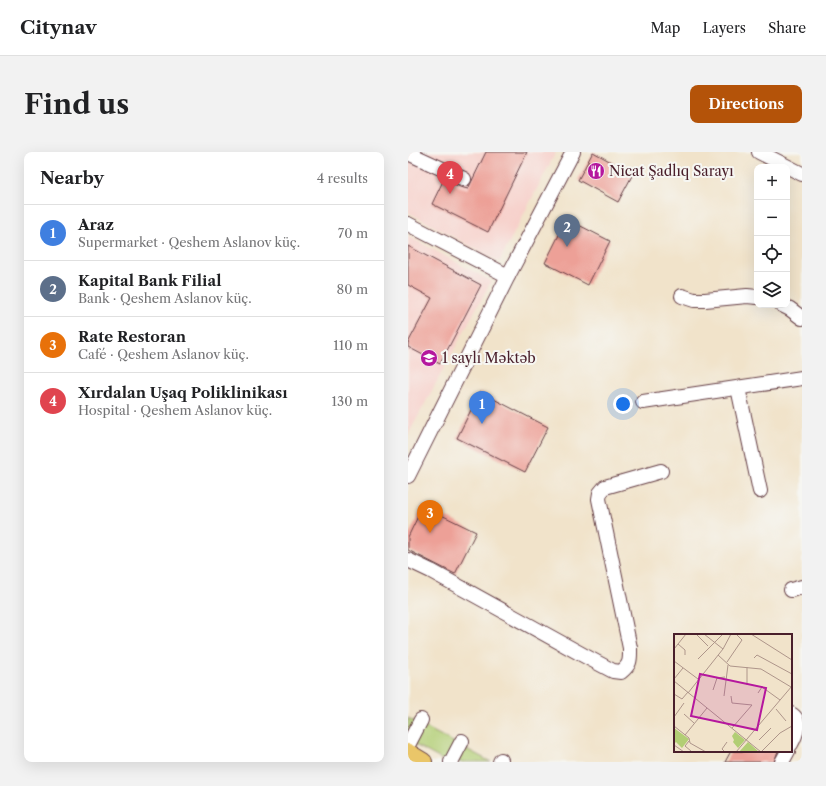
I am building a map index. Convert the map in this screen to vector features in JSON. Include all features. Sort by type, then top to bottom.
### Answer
[{"type":"main road","points":[[408,753],[423,762]]},
{"type":"street","points":[[408,476],[508,276],[573,152]]},
{"type":"street","points":[[758,152],[802,174]]},
{"type":"street","points":[[408,153],[464,179]]},
{"type":"street","points":[[408,224],[508,276]]},
{"type":"street","points":[[682,296],[694,300],[754,297]]},
{"type":"street","points":[[788,308],[802,318]]},
{"type":"street","points":[[643,402],[802,378]]},
{"type":"street","points":[[738,388],[760,491]]},
{"type":"street","points":[[408,560],[431,571],[583,656],[613,671],[621,672],[627,667],[630,661],[630,648],[599,499],[600,493],[605,487],[661,471]]},
{"type":"street","points":[[792,742],[798,730],[797,718]]},
{"type":"street","points":[[408,745],[421,720]]},
{"type":"street","points":[[451,762],[462,741]]},
{"type":"street","points":[[782,762],[787,752]]},
{"type":"shaded area","points":[[408,152],[556,152],[499,262],[408,212]]},
{"type":"shaded area","name":"1 saylı Məktəb","points":[[408,236],[491,281],[408,435]]},
{"type":"green space","points":[[408,718],[491,762],[446,762],[408,741]]},
{"type":"building","points":[[486,152],[527,152],[488,232],[432,204],[444,179],[460,187],[468,189]]},
{"type":"building","points":[[593,152],[633,174],[618,202],[578,180]]},
{"type":"building","points":[[567,219],[610,241],[588,285],[545,263]]},
{"type":"building","points":[[408,246],[481,285],[440,364],[408,347],[408,343],[432,298],[408,285]]},
{"type":"building","points":[[480,392],[548,427],[525,472],[457,438]]},
{"type":"building","points":[[423,506],[476,532],[455,574],[408,550],[408,537]]},
{"type":"building","points":[[730,752],[778,752],[774,762],[725,762]]},
{"type":"place","name":"Nicat Şadlıq Sarayı","points":[[596,171]]},
{"type":"place","name":"Xırdalan Uşaq Poliklinikası","points":[[450,194]]},
{"type":"place","name":"Kapital Bank Filial","points":[[567,247]]},
{"type":"place","name":"1 saylı Məktəb","points":[[429,358]]},
{"type":"place","name":"Araz","points":[[482,424]]},
{"type":"place","name":"Rate Restoran","points":[[430,533]]}]
